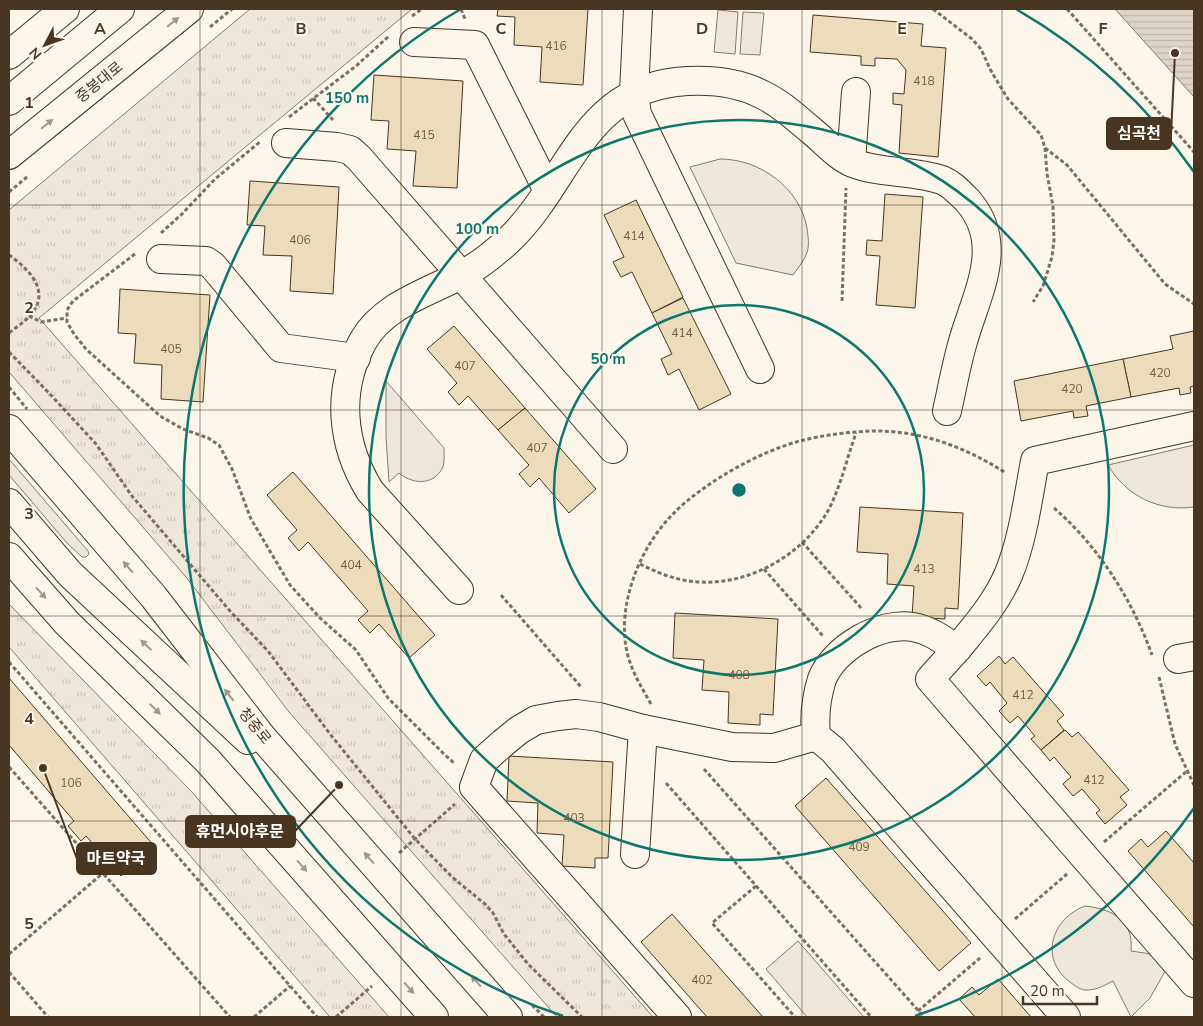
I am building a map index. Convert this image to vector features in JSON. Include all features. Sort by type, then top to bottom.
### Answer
[{"type":"street","points":[[9,54],[64,9]]},
{"type":"street","points":[[9,101],[120,9]]},
{"type":"street","name":"중봉대로","points":[[9,155],[189,9]]},
{"type":"street","points":[[638,9],[634,93],[637,114],[760,369]]},
{"type":"street","points":[[405,31],[475,45],[548,190]]},
{"type":"street","points":[[458,590],[370,491],[354,460],[345,422],[345,401],[348,381],[356,358],[363,340],[376,324],[394,309],[485,261],[514,236],[585,135],[618,104],[634,93],[650,87],[696,80],[718,81],[743,88],[763,95],[781,106],[851,162],[870,168],[918,175],[943,181],[959,191],[973,207],[983,225],[987,243],[987,262],[983,281],[962,343],[947,411]]},
{"type":"street","points":[[851,162],[856,92]]},
{"type":"street","points":[[278,134],[350,150],[359,158],[613,449]]},
{"type":"street","points":[[153,248],[206,261],[213,266],[281,348],[356,358]]},
{"type":"street","points":[[1194,426],[1035,462],[1018,546],[1009,573],[997,596],[957,649],[930,679],[1194,983]]},
{"type":"street","name":"청중로","points":[[9,429],[153,596],[262,737],[508,1017]]},
{"type":"street","points":[[9,503],[70,574],[250,742],[324,808]]},
{"type":"street","points":[[9,557],[67,622],[208,761],[434,1017]]},
{"type":"street","points":[[957,649],[934,633],[912,627],[892,627],[868,635],[849,647],[832,662],[823,677],[816,699],[814,720],[816,736],[834,750],[1066,1017]]},
{"type":"street","points":[[677,1017],[477,781],[484,760],[519,730],[536,720],[576,714],[598,717],[642,742],[754,749],[774,748],[816,736]]},
{"type":"street","points":[[635,854],[642,742]]},
{"type":"path","points":[[406,860],[399,853],[477,781],[463,768],[446,757],[388,698],[356,650],[320,618],[290,585],[251,519],[232,469],[219,445],[208,438],[183,429],[160,416],[86,348],[67,322],[67,310],[73,302],[153,248],[215,179],[278,134],[356,66],[405,31],[422,9]]},
{"type":"path","points":[[933,9],[972,39],[981,49],[998,85],[1008,99],[1041,135],[1045,148],[1046,174],[1053,206],[1054,240],[1052,257],[1043,286],[1033,302]]},
{"type":"path","points":[[1067,9],[1194,152]]},
{"type":"path","points":[[1045,148],[1067,165],[1165,284],[1194,304]]},
{"type":"path","points":[[842,301],[847,182],[851,162]]},
{"type":"path","points":[[9,255],[35,279],[38,291],[38,301],[34,310],[9,334]]},
{"type":"path","points":[[29,316],[41,322],[67,318]]},
{"type":"path","points":[[9,352],[50,393],[96,444],[132,496],[230,611],[268,651],[330,734],[415,839],[452,877],[485,904],[493,913],[504,934],[528,964],[582,1017]]},
{"type":"path","points":[[9,387],[28,410]]},
{"type":"path","points":[[640,564],[666,576],[709,582],[750,575],[764,569],[802,542],[829,508],[844,471],[856,433]]},
{"type":"path","points":[[802,542],[881,630]]},
{"type":"path","points":[[764,569],[840,655]]},
{"type":"path","points":[[501,595],[585,691]]},
{"type":"path","points":[[9,662],[317,1017]]},
{"type":"path","points":[[642,742],[756,886],[871,1017]]},
{"type":"path","points":[[9,767],[230,1017]]},
{"type":"path","points":[[9,954],[102,873]]},
{"type":"path","points":[[756,886],[712,924],[795,1017]]},
{"type":"path","points":[[918,1011],[1000,941]]},
{"type":"path","points":[[9,972],[48,1017]]},
{"type":"path","points":[[254,1017],[290,986]]},
{"type":"path","points":[[336,1017],[372,986]]},
{"type":"path","points":[[530,1002],[544,1017]]},
{"type":"green space","points":[[250,9],[412,9],[39,318],[653,1017],[557,1017],[289,712],[186,577],[9,372],[9,210]]},
{"type":"green space","points":[[718,10],[738,12],[735,54],[714,52]]},
{"type":"green space","points":[[743,12],[764,13],[760,55],[740,54]]},
{"type":"green space","points":[[720,159],[735,160],[763,170],[776,178],[796,200],[807,228],[808,245],[805,258],[793,275],[736,263],[690,167]]},
{"type":"green space","points":[[386,381],[444,448],[442,469],[438,475],[427,481],[416,481],[399,473],[389,482],[386,437]]},
{"type":"green space","points":[[1194,445],[1194,507],[1168,507],[1145,500],[1124,485],[1108,465]]},
{"type":"green space","points":[[9,604],[191,791],[389,1017],[330,1017],[9,647]]},
{"type":"green space","points":[[1085,906],[1104,910],[1119,918],[1129,931],[1131,951],[1158,955],[1168,966],[1150,998],[1131,1017],[1113,981],[1098,988],[1083,990],[1076,987],[1060,973],[1054,962],[1053,940],[1057,930],[1073,912]]},
{"type":"green space","points":[[798,941],[864,1017],[807,1017],[766,969]]},
{"type":"shaded area","points":[[1115,9],[1194,9],[1194,97]]},
{"type":"shaded area","points":[[9,459],[88,551],[89,554],[86,557],[82,557],[67,543],[9,475]]},
{"type":"building","points":[[498,9],[588,9],[583,85],[540,82],[542,47],[514,45],[515,17],[497,16]]},
{"type":"building","points":[[813,15],[923,24],[921,46],[946,48],[938,157],[899,153],[902,105],[893,104],[893,93],[904,94],[906,70],[897,59],[875,58],[875,66],[861,65],[861,56],[810,52]]},
{"type":"building","points":[[374,75],[463,81],[457,188],[413,186],[416,151],[387,149],[389,121],[371,120]]},
{"type":"building","points":[[250,181],[339,187],[333,294],[290,291],[292,256],[263,255],[265,226],[247,225]]},
{"type":"building","points":[[885,194],[923,197],[915,308],[876,305],[880,256],[866,255],[867,240],[882,241]]},
{"type":"building","points":[[636,200],[683,297],[652,313],[632,272],[621,277],[613,262],[624,257],[604,215]]},
{"type":"building","points":[[120,289],[210,295],[203,402],[161,399],[162,365],[134,363],[136,334],[118,333]]},
{"type":"building","points":[[683,298],[731,394],[699,410],[679,369],[668,375],[661,359],[672,354],[652,313]]},
{"type":"building","points":[[454,326],[525,408],[498,430],[468,396],[459,405],[448,392],[457,383],[427,349]]},
{"type":"building","points":[[1194,331],[1194,386],[1190,387],[1191,393],[1180,395],[1179,388],[1131,397],[1123,359],[1173,349],[1170,336]]},
{"type":"building","points":[[1123,359],[1131,397],[1086,406],[1088,416],[1074,418],[1073,411],[1021,421],[1014,381]]},
{"type":"building","points":[[525,408],[596,489],[569,513],[539,478],[530,487],[519,474],[529,465],[498,430]]},
{"type":"building","points":[[293,472],[435,635],[409,658],[379,624],[370,633],[358,620],[368,611],[308,542],[299,551],[288,538],[297,530],[267,495]]},
{"type":"building","points":[[860,507],[963,513],[958,609],[945,608],[945,619],[912,617],[914,586],[887,584],[888,554],[857,552]]},
{"type":"building","points":[[675,613],[778,619],[773,715],[760,714],[760,725],[728,723],[729,692],[702,690],[704,660],[673,658]]},
{"type":"building","points":[[999,656],[1005,664],[1013,657],[1064,715],[1057,721],[1064,730],[1041,750],[1031,739],[1035,736],[1018,716],[1010,723],[999,711],[1007,703],[990,682],[986,686],[977,676]]},
{"type":"building","points":[[9,678],[155,847],[121,876],[86,836],[81,841],[68,826],[74,821],[9,745]]},
{"type":"building","points":[[1065,730],[1072,737],[1078,732],[1129,790],[1120,797],[1127,805],[1105,824],[1096,813],[1100,810],[1082,789],[1073,796],[1063,784],[1071,777],[1054,757],[1050,761],[1041,750]]},
{"type":"building","points":[[509,756],[613,762],[608,858],[595,858],[595,868],[562,866],[564,835],[537,833],[538,803],[507,801]]},
{"type":"building","points":[[826,778],[971,943],[939,971],[795,806]]},
{"type":"building","points":[[1166,831],[1194,863],[1194,927],[1128,851],[1141,839],[1148,847]]},
{"type":"building","points":[[672,914],[763,1017],[707,1017],[641,942]]},
{"type":"building","points":[[998,979],[1031,1017],[975,1017],[959,999],[972,987],[979,995]]},
{"type":"place","name":"심곡천","points":[[1175,53]]},
{"type":"place","name":"마트약국","points":[[43,768]]},
{"type":"place","name":"휴먼시아후문","points":[[339,785]]}]
